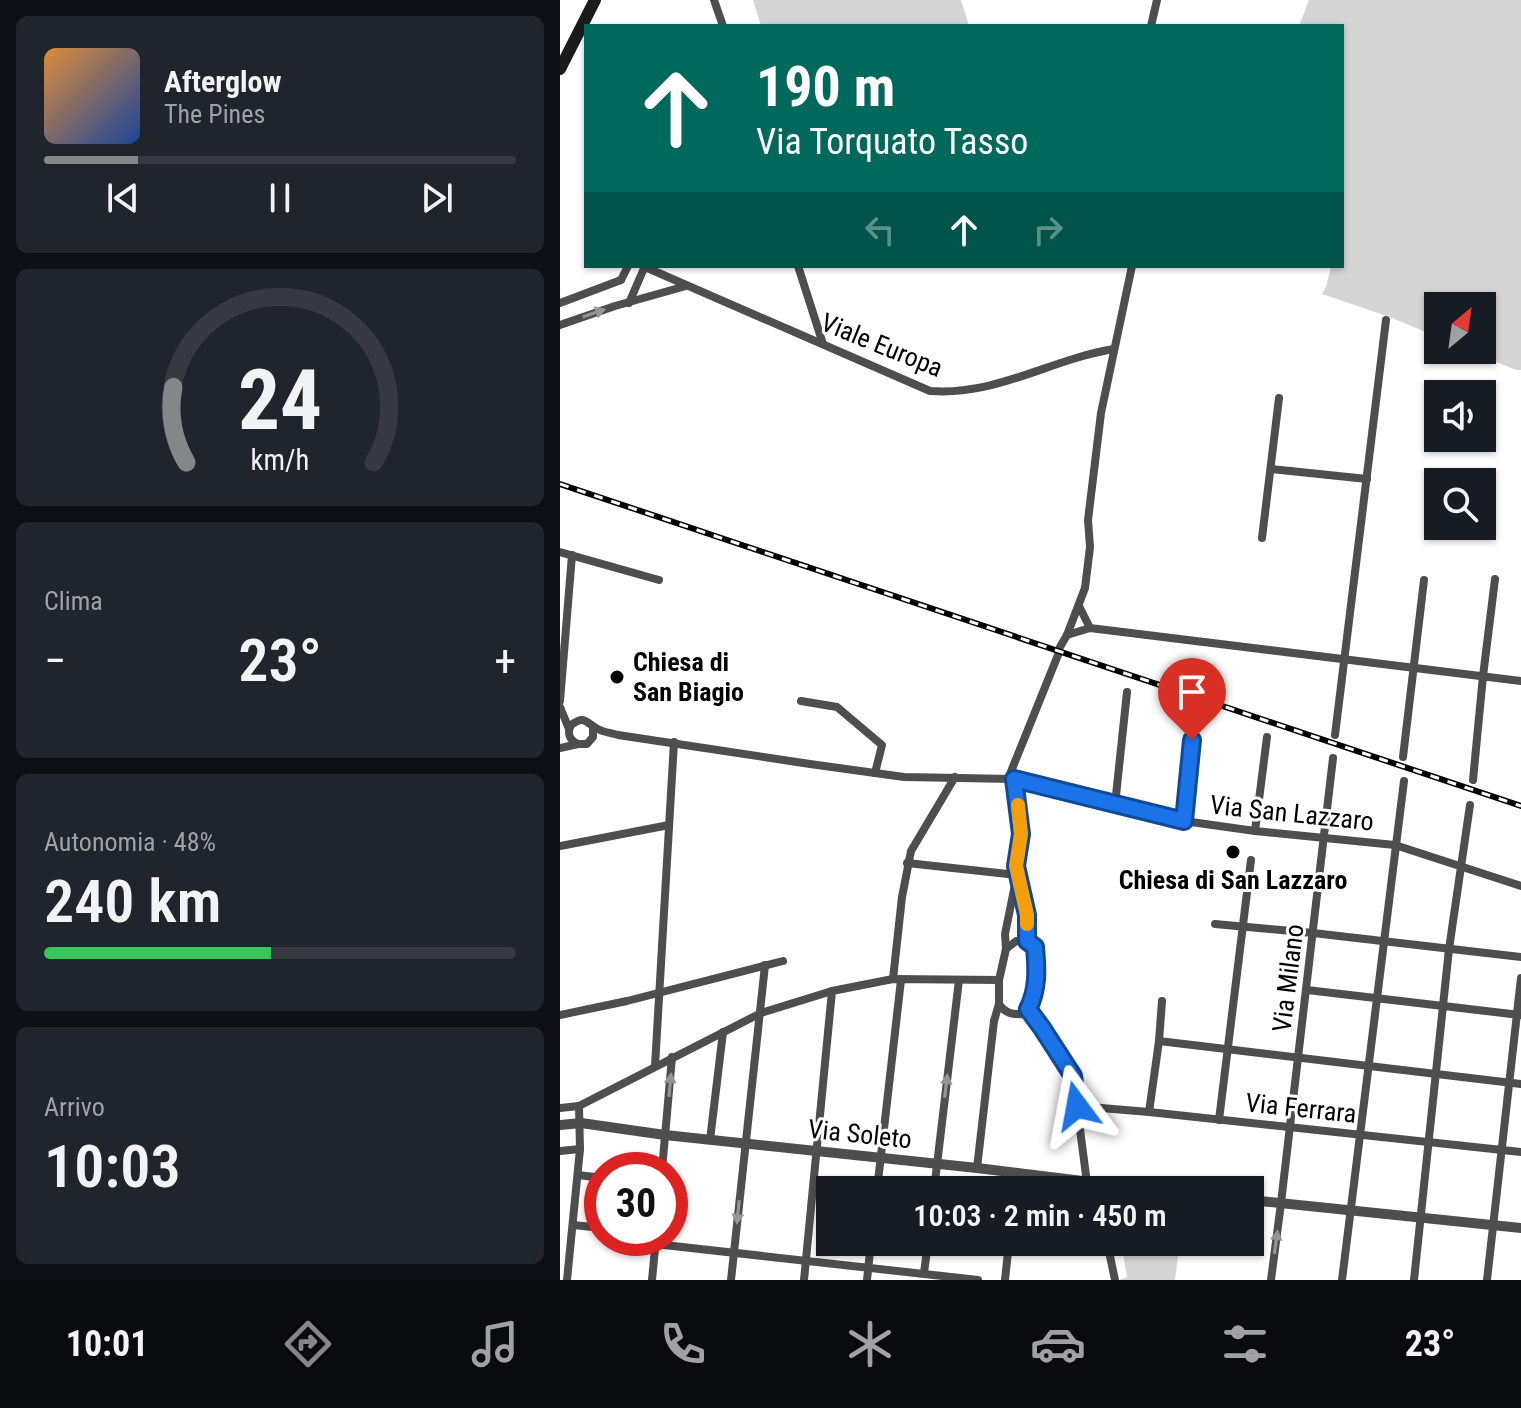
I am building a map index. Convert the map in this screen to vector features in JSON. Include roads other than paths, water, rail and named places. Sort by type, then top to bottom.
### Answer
[{"type":"main road","points":[[560,69],[595,0]]},
{"type":"street","points":[[714,0],[722,24]]},
{"type":"street","points":[[1151,24],[1157,0]]},
{"type":"street","points":[[560,303],[621,280],[627,268]]},
{"type":"street","points":[[629,303],[645,268]]},
{"type":"street","name":"Viale Europa","points":[[647,268],[930,391],[951,393],[981,389],[1091,352],[1114,349]]},
{"type":"street","points":[[799,268],[823,344]]},
{"type":"street","points":[[1027,941],[1027,915],[1016,866],[1021,834],[1011,779],[1085,588],[1088,520],[1101,413],[1132,268]]},
{"type":"street","points":[[621,280],[629,303]]},
{"type":"street","points":[[560,325],[687,286]]},
{"type":"street","points":[[1335,735],[1386,320]]},
{"type":"street","points":[[1262,538],[1279,398]]},
{"type":"street","points":[[1271,469],[1367,479]]},
{"type":"street","points":[[560,552],[659,580]]},
{"type":"street","points":[[572,555],[563,619],[560,705],[573,742],[578,744]]},
{"type":"street","points":[[1473,780],[1495,579]]},
{"type":"street","points":[[1403,757],[1424,580]]},
{"type":"street","points":[[1079,606],[1090,628]]},
{"type":"street","points":[[1067,635],[1090,628],[1521,681]]},
{"type":"street","points":[[1115,805],[1127,692]]},
{"type":"street","points":[[801,701],[837,707],[882,745],[875,773]]},
{"type":"street","points":[[560,705],[579,720],[618,735]]},
{"type":"street","points":[[1184,821],[1194,713]]},
{"type":"street","points":[[560,746],[571,725],[579,720]]},
{"type":"street","points":[[590,741],[593,727]]},
{"type":"street","points":[[560,746],[587,744],[618,735]]},
{"type":"street","name":"Via San Lazzaro","points":[[618,735],[904,777],[1011,779],[1184,821],[1395,845],[1521,886]]},
{"type":"street","points":[[1255,831],[1267,737]]},
{"type":"street","points":[[655,1066],[674,742]]},
{"type":"street","name":"Via Milano","points":[[1271,1280],[1333,758]]},
{"type":"street","points":[[878,1176],[907,863],[955,777]]},
{"type":"street","points":[[1342,1280],[1404,781]]},
{"type":"street","points":[[1414,1280],[1449,949],[1470,805]]},
{"type":"street","points":[[560,846],[669,825]]},
{"type":"street","points":[[1219,1120],[1251,860]]},
{"type":"street","points":[[907,863],[1017,875]]},
{"type":"street","points":[[977,1168],[994,1021],[999,1004],[999,980],[1006,949],[1005,934],[1017,875]]},
{"type":"street","points":[[1215,924],[1521,957]]},
{"type":"street","points":[[999,1004],[1004,1011],[1014,1015],[1024,1014],[1034,997],[1035,947],[1027,941],[1016,941],[1006,949]]},
{"type":"street","points":[[560,1015],[783,961]]},
{"type":"street","points":[[731,1280],[765,965]]},
{"type":"street","points":[[1487,1280],[1521,978]]},
{"type":"street","points":[[560,1108],[579,1106],[761,1013],[832,991],[897,979],[999,980]]},
{"type":"street","points":[[936,1176],[959,980]]},
{"type":"street","points":[[1307,990],[1519,1015]]},
{"type":"street","points":[[804,1280],[832,991]]},
{"type":"street","points":[[1149,1112],[1162,1001]]},
{"type":"street","points":[[1028,1009],[1073,1076],[1091,1176]]},
{"type":"street","points":[[710,1140],[723,1032]]},
{"type":"street","points":[[1159,1041],[1521,1084]]},
{"type":"street","points":[[664,1152],[672,1057]]},
{"type":"street","points":[[567,1280],[580,1149],[579,1106]]},
{"type":"street","name":"Via Ferrara","points":[[1077,1106],[1521,1152]]},
{"type":"street","name":"Via Soleto","points":[[560,1125],[581,1123],[1040,1176]]},
{"type":"street","points":[[560,1151],[580,1149]]},
{"type":"street","points":[[1017,1172],[1017,1176]]},
{"type":"street","points":[[578,1175],[584,1176]]},
{"type":"street","points":[[1264,1201],[1521,1228]]},
{"type":"street","points":[[573,1225],[584,1226]]},
{"type":"street","points":[[688,1246],[978,1280]]},
{"type":"street","points":[[652,1280],[654,1256]]},
{"type":"street","points":[[867,1280],[869,1256]]},
{"type":"street","points":[[924,1273],[926,1256]]},
{"type":"street","points":[[1005,1280],[1008,1256]]},
{"type":"street","points":[[1110,1256],[1115,1280]]},
{"type":"railway","points":[[560,484],[1521,806]]},
{"type":"place","name":"Chiesa di San Biagio","points":[[617,677]]},
{"type":"place","name":"Chiesa di San Lazzaro","points":[[1233,852]]}]
